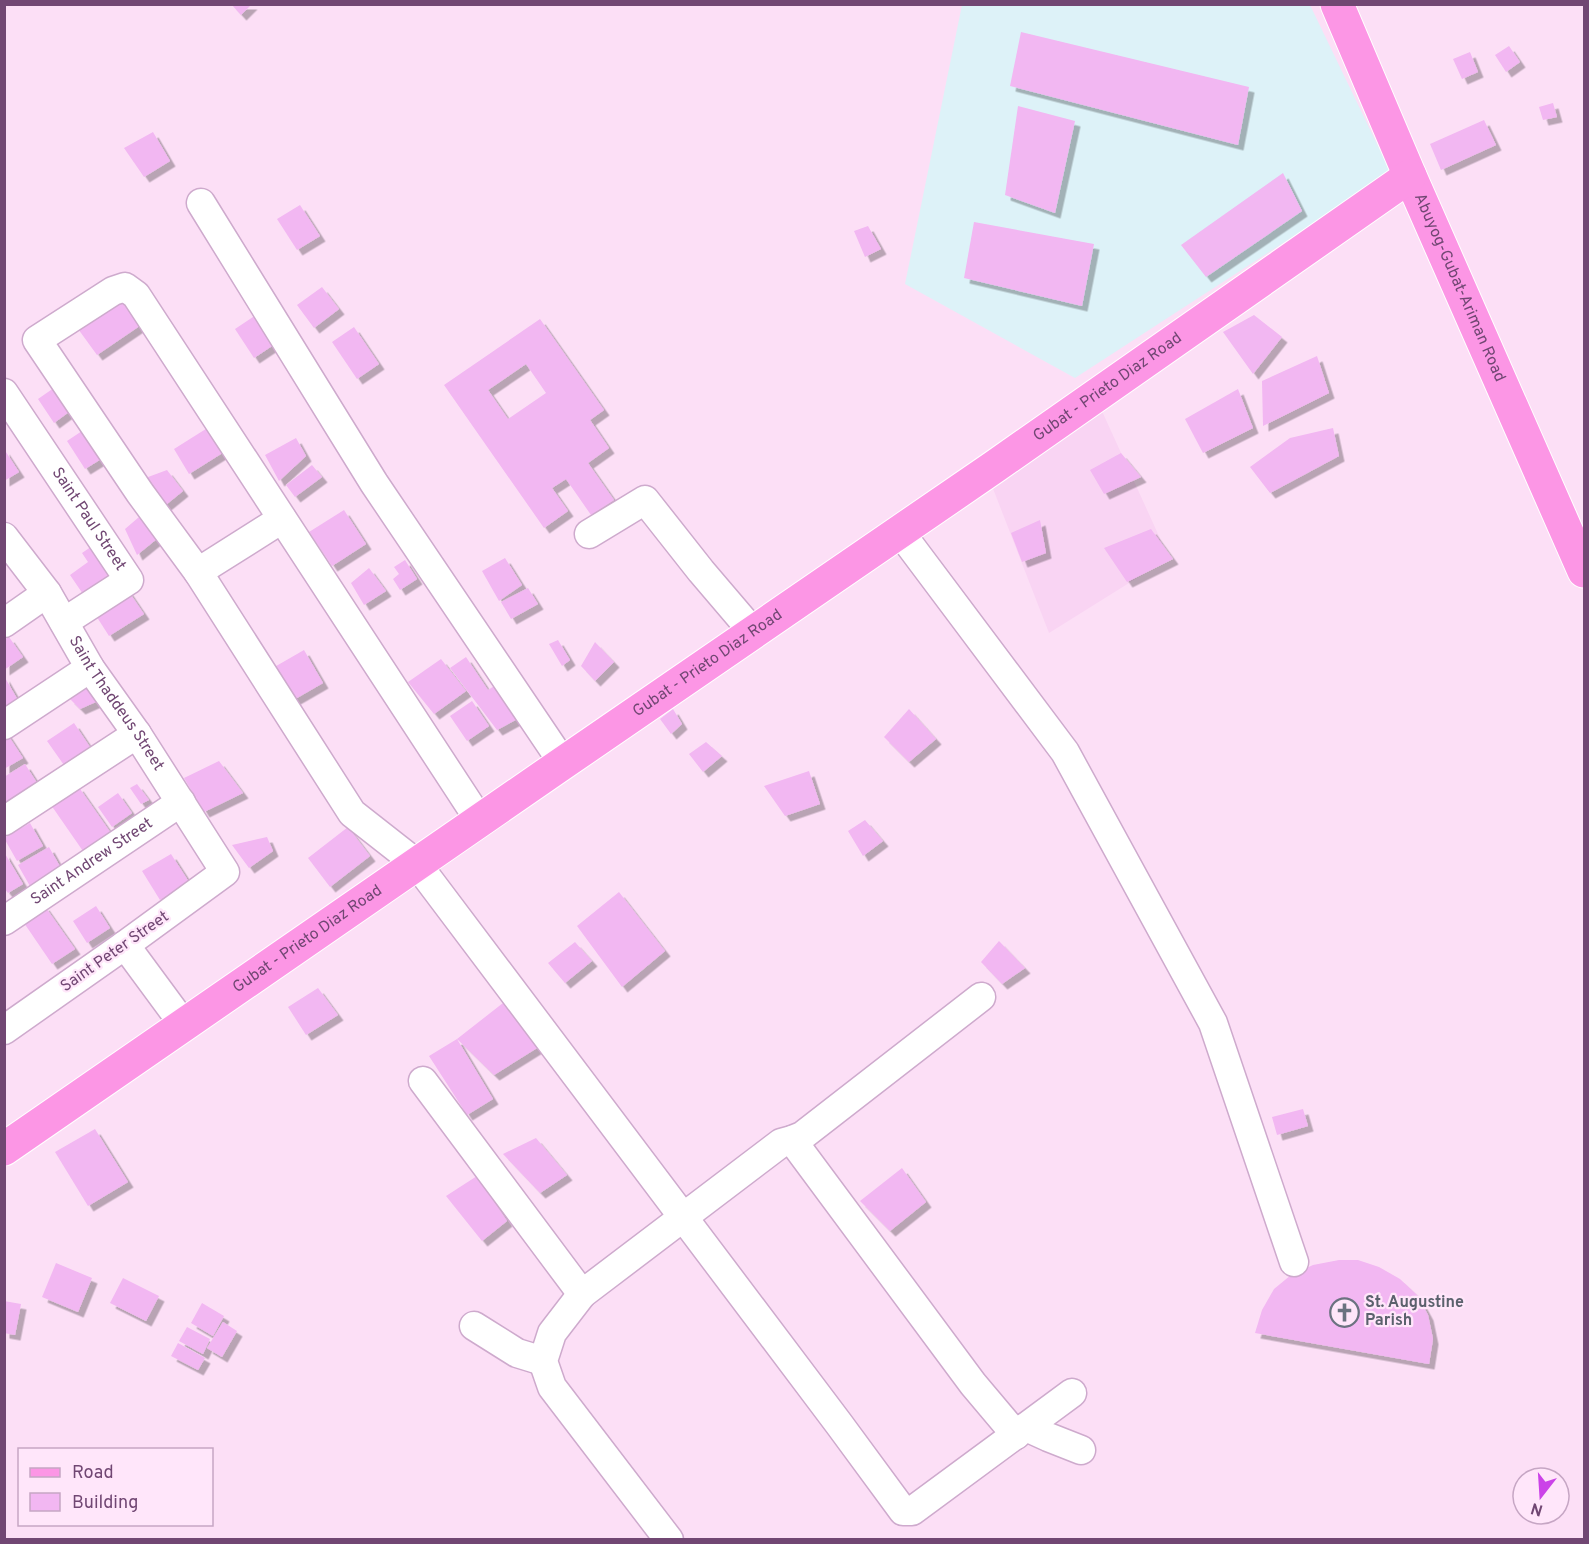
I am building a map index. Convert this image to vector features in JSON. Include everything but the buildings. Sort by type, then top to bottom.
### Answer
[{"type":"main road","name":"Abuyog-Gubat-Ariman Road","points":[[1337,4],[1584,571]]},
{"type":"main road","name":"Gubat - Prieto Diaz Road","points":[[4,1149],[994,467],[1410,176]]},
{"type":"street","points":[[201,203],[374,483],[563,763]]},
{"type":"street","points":[[480,820],[136,295],[125,287],[113,291],[37,340],[140,493],[198,572],[352,813],[417,864],[903,1511],[912,1511],[1072,1393]]},
{"type":"street","name":"Saint Paul Street","points":[[4,393],[129,579],[64,622]]},
{"type":"street","points":[[590,534],[645,500],[753,632]]},
{"type":"street","points":[[198,572],[282,519]]},
{"type":"street","points":[[900,532],[1065,752],[1213,1023],[1294,1262]]},
{"type":"street","name":"Saint Thaddeus Street","points":[[4,537],[47,594],[90,668],[137,734],[225,872]]},
{"type":"street","points":[[4,622],[47,594]]},
{"type":"street","points":[[4,725],[90,668]]},
{"type":"street","points":[[4,820],[137,734]]},
{"type":"street","name":"Saint Andrew Street","points":[[4,921],[181,802]]},
{"type":"street","name":"Saint Peter Street","points":[[4,1030],[225,872]]},
{"type":"street","points":[[125,945],[184,1025]]},
{"type":"street","points":[[669,1539],[552,1387],[543,1360],[552,1333],[582,1294],[781,1143],[802,1136],[981,997]]},
{"type":"street","points":[[423,1081],[582,1294]]},
{"type":"street","points":[[792,1140],[973,1384],[1021,1431],[1048,1437],[1081,1450]]},
{"type":"street","points":[[474,1326],[517,1353],[543,1360]]},
{"type":"shaded area","points":[[962,5],[1310,5],[1391,173],[1075,378],[905,284]]},
{"type":"shaded area","points":[[1101,409],[1169,558],[1049,633],[992,486]]},
{"type":"place","name":"St. Augustine Parish","points":[[1344,1312]]}]
